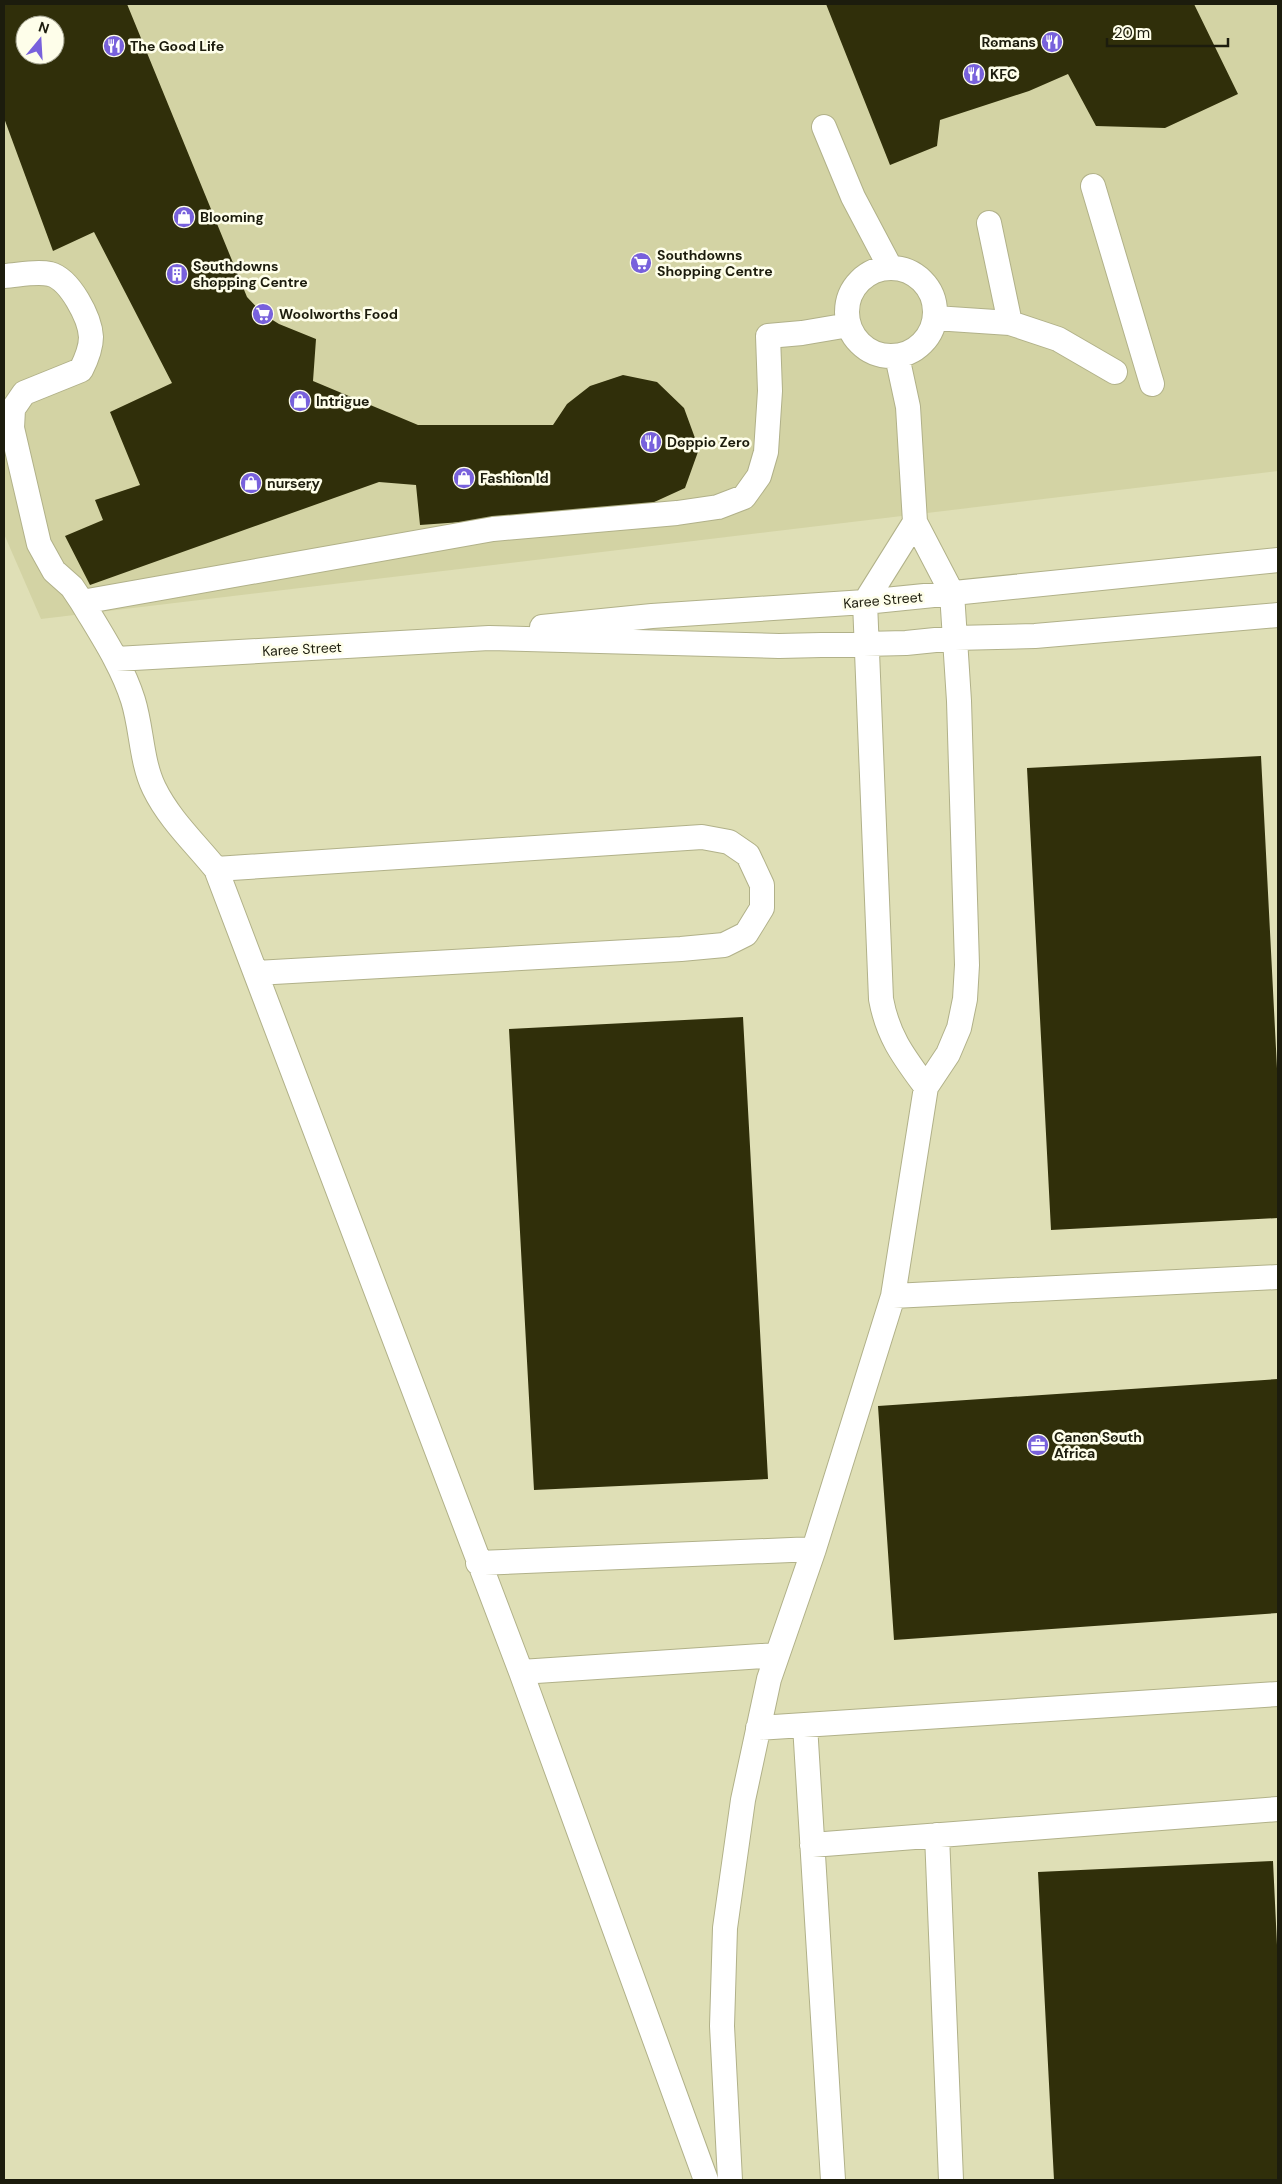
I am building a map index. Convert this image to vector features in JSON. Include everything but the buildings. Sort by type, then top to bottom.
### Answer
[{"type":"lane","points":[[824,127],[853,197],[890,267]]},
{"type":"lane","points":[[1093,186],[1152,384]]},
{"type":"lane","points":[[989,223],[1010,323]]},
{"type":"lane","points":[[890,267],[912,273],[924,282],[930,291],[935,306],[935,318],[930,332],[920,345],[912,351],[897,356],[887,356],[864,347],[853,335],[847,318],[847,303],[855,285],[875,270],[890,267]]},
{"type":"lane","points":[[4,276],[52,274],[64,282],[78,299],[91,337],[88,355],[81,370],[24,393],[13,409],[12,428],[40,544],[54,570],[72,588],[82,602],[116,659],[133,700],[145,759],[153,786],[164,808],[216,869],[521,1672],[706,2180]]},
{"type":"lane","points":[[935,318],[1010,323],[1058,339],[1116,372]]},
{"type":"lane","points":[[82,602],[493,529],[677,513],[718,507],[744,497],[759,476],[764,460],[770,391],[768,336],[802,333],[849,324]]},
{"type":"lane","points":[[730,2180],[722,2026],[725,1928],[743,1800],[769,1679],[814,1549],[893,1296],[926,1087],[948,1054],[959,1028],[965,999],[968,965],[952,593],[943,572],[915,522],[908,407],[897,356]]},
{"type":"lane","points":[[915,522],[865,602],[881,999],[885,1019],[897,1048],[926,1087]]},
{"type":"lane","name":"Karee Street","points":[[488,638],[528,629],[604,620],[865,602],[1278,560]]},
{"type":"lane","name":"Karee Street","points":[[116,659],[488,638],[779,646],[906,643],[955,638],[1035,636],[1278,616]]},
{"type":"lane","points":[[216,869],[702,838],[729,842],[748,855],[762,884],[762,908],[746,934],[724,945],[671,950],[256,973]]},
{"type":"lane","points":[[893,1296],[1278,1277]]},
{"type":"lane","points":[[478,1562],[814,1549]]},
{"type":"lane","points":[[521,1672],[777,1655]]},
{"type":"lane","points":[[758,1728],[1278,1694]]},
{"type":"lane","points":[[805,1724],[833,2180]]},
{"type":"lane","points":[[812,1845],[1278,1809]]},
{"type":"lane","points":[[938,1835],[951,2180]]},
{"type":"shaded area","name":"Southdowns Shopping Centre","points":[[4,4],[1278,4],[1278,471],[41,619],[4,534]]},
{"type":"place","name":"Romans","points":[[1052,42]]},
{"type":"place","name":"The Good Life","points":[[114,46]]},
{"type":"place","name":"KFC","points":[[974,74]]},
{"type":"place","name":"Blooming","points":[[184,217]]},
{"type":"place","name":"Southdowns Shopping Centre","points":[[641,263]]},
{"type":"place","name":"Southdowns shopping Centre","points":[[177,274]]},
{"type":"place","name":"Woolworths Food","points":[[263,314]]},
{"type":"place","name":"Intrigue","points":[[300,401]]},
{"type":"place","name":"Doppio Zero","points":[[651,442]]},
{"type":"place","name":"Fashion Id","points":[[464,478]]},
{"type":"place","name":"nursery","points":[[251,483]]},
{"type":"place","name":"Canon South Africa","points":[[1038,1445]]}]
